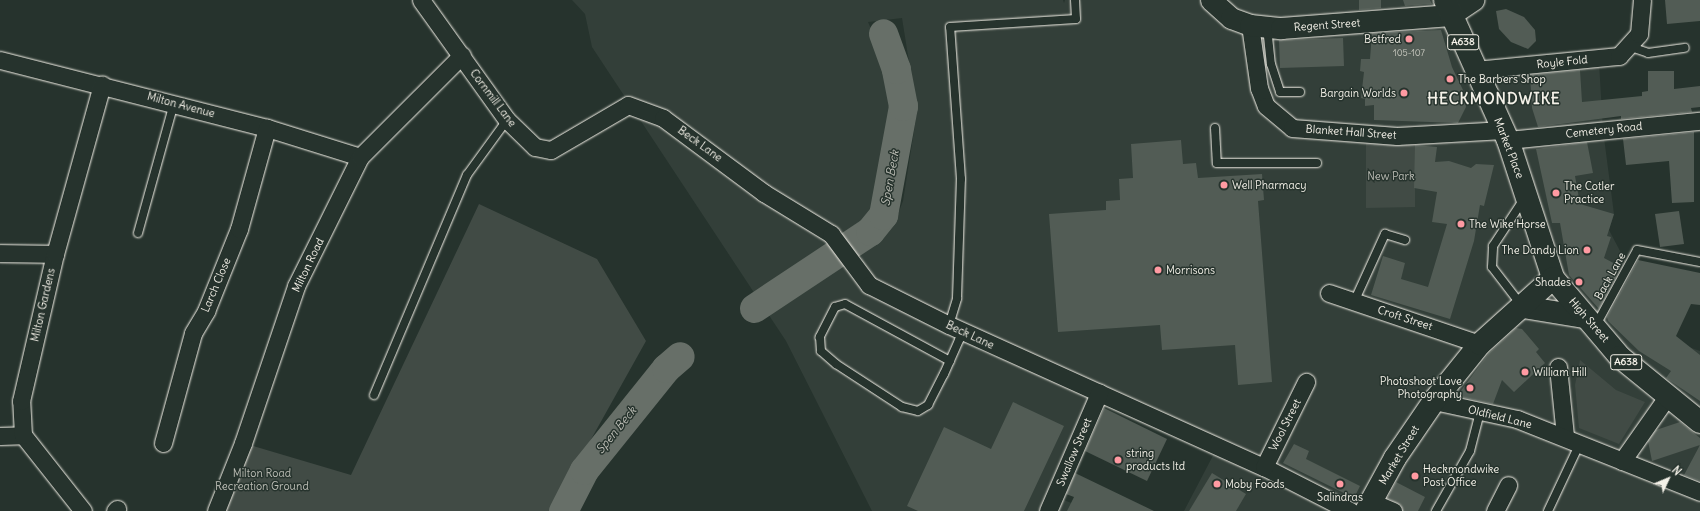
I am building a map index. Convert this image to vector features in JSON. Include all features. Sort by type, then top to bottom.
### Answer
[{"type":"main road","points":[[1448,7],[1473,0]]},
{"type":"main road","name":"Market Place","points":[[1448,7],[1475,70],[1506,135],[1553,278]]},
{"type":"main road","points":[[1434,401],[1480,344],[1523,307],[1553,278]]},
{"type":"main road","name":"High Street","points":[[1553,278],[1620,357],[1667,397],[1700,422]]},
{"type":"main road","points":[[1523,307],[1590,322]]},
{"type":"main road","name":"Market Street","points":[[1369,506],[1395,458],[1434,401]]},
{"type":"street","name":"Cornmill Lane","points":[[421,0],[462,55],[507,120],[535,147],[551,150],[628,105]]},
{"type":"street","name":"Regent Street","points":[[1211,0],[1232,18],[1258,26],[1448,7]]},
{"type":"street","points":[[1634,40],[1642,0]]},
{"type":"street","name":"Blanket Hall Street","points":[[1258,26],[1259,88],[1266,106],[1292,128],[1397,136],[1506,135]]},
{"type":"street","name":"Royle Fold","points":[[1475,70],[1619,56],[1634,40]]},
{"type":"street","name":"Milton Road","points":[[216,511],[243,443],[296,286],[360,157],[462,55]]},
{"type":"street","name":"Milton Avenue","points":[[0,60],[102,84],[267,128],[360,157]]},
{"type":"street","name":"Milton Gardens","points":[[23,435],[21,401],[55,254],[102,84]]},
{"type":"street","name":"Beck Lane","points":[[628,105],[664,118],[764,193],[831,234],[869,285],[956,329],[1264,467],[1350,511]]},
{"type":"street","name":"Cemetery Road","points":[[1506,135],[1700,121]]},
{"type":"street","name":"Larch Close","points":[[163,442],[193,333],[206,310],[239,229],[267,128]]},
{"type":"street","points":[[0,253],[55,254]]},
{"type":"street","name":"Croft Street","points":[[1329,293],[1480,344]]},
{"type":"street","points":[[1558,367],[1565,436]]},
{"type":"street","name":"Wool Street","points":[[1264,467],[1306,382]]},
{"type":"street","name":"Swallow Street","points":[[1048,511],[1099,393]]},
{"type":"street","points":[[1622,461],[1667,397]]},
{"type":"street","name":"Oldfield Lane","points":[[1434,401],[1517,419],[1565,436],[1622,461],[1700,492]]},
{"type":"street","points":[[0,436],[23,435],[83,511]]},
{"type":"street","points":[[1495,511],[1508,485]]},
{"type":"street","points":[[1369,506],[1394,511]]},
{"type":"lane","points":[[950,361],[844,304],[835,307],[820,337],[821,351],[836,364],[907,408],[918,411],[928,405],[950,361],[956,329],[961,179],[950,27],[1076,19],[1075,0]]},
{"type":"lane","points":[[1258,26],[1280,92],[1300,92]]},
{"type":"lane","points":[[1634,40],[1648,53],[1685,48]]},
{"type":"lane","points":[[138,233],[174,103]]},
{"type":"lane","points":[[374,395],[467,175],[507,120]]},
{"type":"lane","points":[[1215,128],[1217,163],[1317,163]]},
{"type":"lane","points":[[1523,307],[1492,267],[1493,246],[1526,195]]},
{"type":"lane","points":[[1354,302],[1385,234],[1405,240]]},
{"type":"lane","name":"Back Lane","points":[[1590,322],[1637,250],[1700,262]]},
{"type":"lane","points":[[1436,511],[1470,451],[1480,412]]},
{"type":"lane","points":[[1548,511],[1581,443]]},
{"type":"shaded area","points":[[572,0],[1063,0],[1064,3],[1065,0],[1455,0],[1487,73],[1599,62],[1603,130],[1614,214],[1609,230],[1630,270],[1619,292],[1677,343],[1700,351],[1700,511],[1184,511],[1218,446],[1099,393],[1059,498],[1091,511],[872,511],[786,341],[592,47],[585,14]],"holes":[[[902,18],[917,112],[903,201],[895,222],[860,252],[869,284],[834,239],[880,208],[895,83],[868,22]],[[951,327],[1094,391],[981,351]]]},
{"type":"green space","name":"New Park","points":[[1366,143],[1415,145],[1415,207],[1366,208]]},
{"type":"green space","name":"Milton Road Recreation Ground","points":[[479,204],[597,259],[646,341],[551,511],[216,511],[243,443],[351,475]]},
{"type":"green space","points":[[1580,360],[1616,390],[1645,402],[1619,444],[1579,428],[1575,385]]},
{"type":"building","points":[[1359,0],[1381,0],[1381,8],[1359,10]]},
{"type":"building","points":[[1403,0],[1430,0],[1432,4],[1405,6]]},
{"type":"building","points":[[1665,0],[1700,0],[1700,21],[1667,24]]},
{"type":"building","points":[[1506,9],[1524,17],[1535,30],[1536,41],[1528,49],[1511,42],[1499,29],[1496,11]]},
{"type":"building","points":[[1441,30],[1452,67],[1463,90],[1466,107],[1458,123],[1374,120],[1374,105],[1365,106],[1365,99],[1361,98],[1364,72],[1360,71],[1361,59],[1370,59],[1372,33]]},
{"type":"building","points":[[1343,38],[1344,66],[1280,68],[1279,40]]},
{"type":"building","points":[[1580,70],[1582,102],[1642,96],[1642,92],[1648,91],[1648,71],[1674,71],[1674,89],[1700,86],[1700,107],[1691,108],[1692,112],[1621,119],[1621,116],[1538,127],[1532,108],[1530,75]]},
{"type":"building","points":[[1694,132],[1694,202],[1672,203],[1669,161],[1626,165],[1623,139]]},
{"type":"building","name":"Morrisons","points":[[1181,140],[1183,164],[1196,163],[1198,178],[1262,174],[1264,200],[1258,201],[1272,382],[1238,385],[1235,345],[1162,350],[1160,325],[1058,332],[1049,214],[1106,210],[1106,201],[1120,200],[1119,179],[1133,178],[1131,144]]},
{"type":"building","points":[[1587,142],[1593,173],[1575,176],[1580,204],[1614,214],[1607,236],[1611,237],[1604,258],[1621,267],[1599,309],[1569,275],[1560,223],[1552,223],[1536,149]]},
{"type":"building","points":[[1415,145],[1437,147],[1435,162],[1449,161],[1471,168],[1476,164],[1494,165],[1484,206],[1480,205],[1474,241],[1450,319],[1371,295],[1383,256],[1405,263],[1401,279],[1428,287],[1447,224],[1432,222],[1437,192],[1414,188]]},
{"type":"building","points":[[1679,211],[1684,244],[1660,247],[1655,214]]},
{"type":"building","points":[[1638,260],[1700,273],[1700,305],[1691,304],[1676,336],[1700,355],[1700,401],[1666,378],[1671,371],[1639,351],[1608,321],[1607,317]]},
{"type":"building","points":[[1516,328],[1522,329],[1539,349],[1536,352],[1545,363],[1514,392],[1502,380],[1493,404],[1457,396],[1489,353]]},
{"type":"building","points":[[1013,402],[1064,426],[1024,511],[918,511],[907,506],[944,427],[991,449]]},
{"type":"building","points":[[1104,408],[1167,439],[1147,481],[1085,451]]},
{"type":"building","points":[[1680,422],[1700,438],[1700,445],[1652,461],[1648,441],[1656,430]]},
{"type":"building","points":[[1294,444],[1309,451],[1306,459],[1360,486],[1354,498],[1283,463]]},
{"type":"building","points":[[1700,445],[1700,481],[1684,475]]},
{"type":"building","points":[[1075,473],[1154,511],[1067,511],[1074,497],[1066,494]]},
{"type":"building","name":"Moby Foods","points":[[1212,473],[1246,494],[1236,511],[1189,511]]},
{"type":"building","points":[[1396,482],[1425,497],[1418,511],[1403,511],[1401,505],[1387,498]]},
{"type":"waterway","name":"Spen Beck","points":[[754,308],[870,231],[883,215],[903,106],[896,69],[883,33]]},
{"type":"waterway","name":"Spen Beck","points":[[563,511],[584,470],[666,368],[680,356]]},
{"type":"place","name":"Betfred","points":[[1409,39]]},
{"type":"place","name":"The Barbers Shop","points":[[1450,79]]},
{"type":"place","name":"Bargain Worlds","points":[[1404,93]]},
{"type":"place","name":"Well Pharmacy","points":[[1224,185]]},
{"type":"place","name":"The Cotler Practice","points":[[1556,193]]},
{"type":"place","name":"The Wike Horse","points":[[1461,224]]},
{"type":"place","name":"The Dandy Lion","points":[[1587,250]]},
{"type":"place","name":"Morrisons","points":[[1158,270]]},
{"type":"place","name":"Shades","points":[[1579,282]]},
{"type":"place","name":"William Hill","points":[[1525,372]]},
{"type":"place","name":"Photoshoot Love Photography","points":[[1470,388]]},
{"type":"place","name":"string products ltd","points":[[1118,460]]},
{"type":"place","name":"Heckmondwike Post Office","points":[[1415,476]]},
{"type":"place","name":"Moby Foods","points":[[1217,484]]},
{"type":"place","name":"Salindras","points":[[1340,484]]},
{"type":"district","name":"HECKMONDWIKE","points":[[1494,99]]}]
